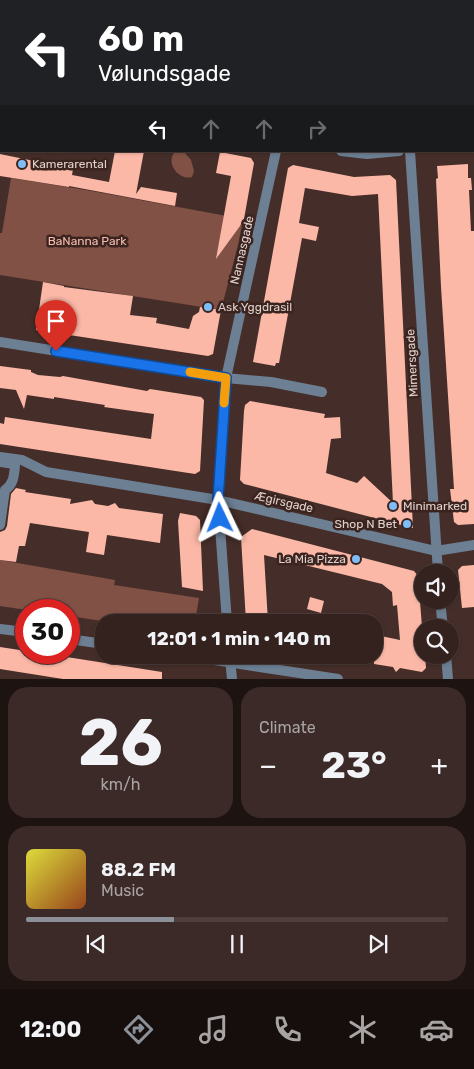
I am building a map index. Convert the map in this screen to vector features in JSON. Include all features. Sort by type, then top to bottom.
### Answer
[{"type":"street","name":"Nannasgade","points":[[226,614],[218,500],[226,378],[276,152]]},
{"type":"street","points":[[349,152],[367,154],[388,152]]},
{"type":"street","name":"Mimersgade","points":[[410,152],[437,564]]},
{"type":"street","points":[[0,342],[226,378],[271,382],[322,392]]},
{"type":"street","name":"Ægirsgade","points":[[0,457],[22,460],[46,472],[218,500],[436,551],[474,545]]},
{"type":"street","points":[[0,462],[16,466],[13,482],[6,490],[0,525]]},
{"type":"street","points":[[0,628],[15,630]]},
{"type":"street","points":[[80,640],[95,642]]},
{"type":"street","points":[[230,664],[232,679]]},
{"type":"street","points":[[257,664],[338,679]]},
{"type":"street","points":[[447,664],[448,679]]},
{"type":"green space","points":[[175,152],[185,153],[191,160],[194,171],[192,177],[182,176],[174,169],[171,160]]},
{"type":"green space","name":"BaNanna Park","points":[[11,178],[243,219],[221,310],[0,275],[0,233],[2,233]]},
{"type":"green space","points":[[0,560],[115,580],[114,585],[199,598],[196,614],[95,614],[95,620],[80,618],[80,599],[15,599],[15,608],[0,606]]},
{"type":"building","points":[[115,152],[144,152],[136,194],[141,187],[177,193],[175,206],[69,186],[0,176],[0,154],[73,169],[72,175],[109,182]]},
{"type":"building","points":[[220,152],[251,158],[254,163],[244,219],[216,259],[231,176],[216,173]]},
{"type":"building","points":[[468,164],[468,178],[471,178],[472,190],[469,190],[471,231],[474,231],[474,524],[458,525],[454,522],[450,489],[454,489],[436,179],[438,178],[437,166]]},
{"type":"building","points":[[293,165],[354,177],[390,175],[396,180],[413,528],[244,484],[240,480],[244,411],[245,405],[250,401],[325,414],[324,418],[340,417],[341,438],[331,439],[326,473],[357,483],[364,476],[393,503],[378,194],[352,196],[305,188],[299,223],[319,227],[316,241],[302,238],[279,363],[276,363],[275,366],[253,362],[288,168]]},
{"type":"building","points":[[43,282],[64,287],[133,296],[130,315],[157,318],[156,323],[189,329],[193,316],[199,312],[200,307],[221,310],[213,354],[208,356],[36,330]]},
{"type":"building","points":[[0,366],[31,370],[31,372],[38,375],[63,376],[147,391],[150,389],[201,397],[204,400],[200,471],[195,474],[0,444],[0,423],[4,424],[5,417],[151,439],[154,414],[54,397],[54,399],[27,395],[24,409],[16,390],[0,388]]},
{"type":"building","points":[[16,488],[26,490],[25,492],[71,499],[70,504],[92,500],[95,504],[108,506],[115,503],[119,508],[163,514],[160,543],[107,535],[104,555],[86,552],[89,532],[30,523],[25,546],[19,546],[16,562],[0,560],[0,532],[5,530],[7,526],[11,494]]},
{"type":"building","points":[[180,513],[196,516],[200,520],[203,591],[182,587],[178,521]]},
{"type":"building","points":[[252,529],[414,571],[414,609],[421,609],[421,619],[414,619],[414,664],[426,664],[426,668],[422,672],[400,668],[396,672],[393,667],[374,664],[383,664],[383,636],[400,640],[397,605],[393,606],[392,592],[382,584],[264,555],[268,614],[246,614],[241,537]]},
{"type":"building","points":[[474,565],[474,607],[462,608],[459,569],[462,566]]},
{"type":"building","points":[[310,597],[324,601],[321,613],[307,609]]},
{"type":"building","points":[[0,647],[15,649],[15,664],[80,664],[80,659],[95,661],[95,664],[111,664],[162,672],[162,679],[63,679],[0,669]]},
{"type":"slow traffic","points":[[190,372],[226,378],[224,403]]},
{"type":"place","name":"Kamerarental","points":[[22,164]]},
{"type":"place","name":"Ask Yggdrasil","points":[[208,307]]},
{"type":"place","name":"Minimarked","points":[[393,506]]},
{"type":"place","name":"Shop N Bet","points":[[407,524]]},
{"type":"place","name":"La Mia Pizza","points":[[356,559]]},
{"type":"route","points":[[56,351],[226,378],[218,500],[220,518]]}]
